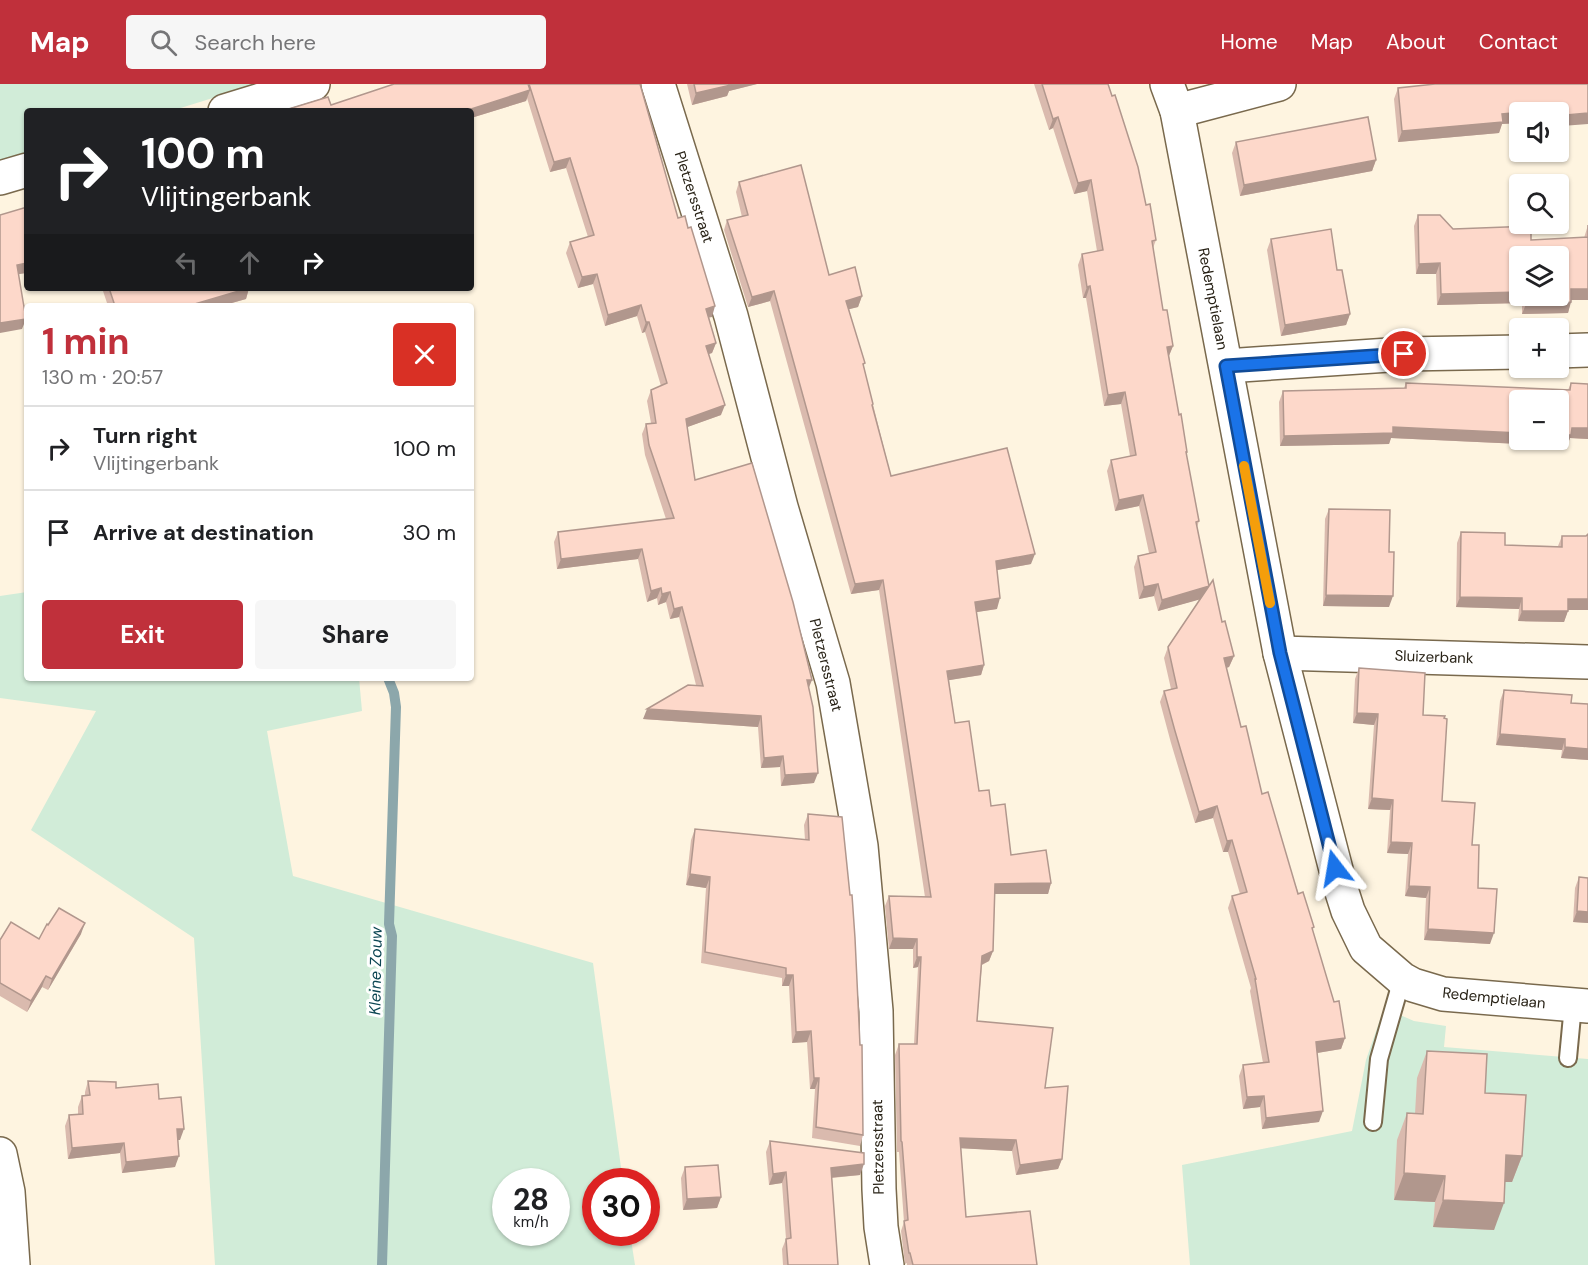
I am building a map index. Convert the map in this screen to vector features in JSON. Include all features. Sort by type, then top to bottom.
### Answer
[{"type":"street","points":[[235,108],[313,84]]},
{"type":"street","name":"Pletzersstraat","points":[[658,84],[731,316],[781,507],[833,683],[861,846],[876,1011],[879,1189],[886,1265]]},
{"type":"street","points":[[1172,98],[1279,84]]},
{"type":"street","name":"Redemptielaan","points":[[1172,98],[1226,366],[1280,653],[1348,911],[1366,948],[1402,979],[1413,985],[1443,994],[1581,1006]]},
{"type":"street","points":[[0,178],[24,171]]},
{"type":"street","points":[[1569,351],[1588,350]]},
{"type":"street","points":[[1226,366],[1404,354],[1509,352]]},
{"type":"street","name":"Sluizerbank","points":[[1280,653],[1588,662]]},
{"type":"street","points":[[0,1154],[8,1192],[13,1265]]},
{"type":"lane","points":[[1373,1122],[1379,1059],[1402,979]]},
{"type":"lane","points":[[1568,1058],[1581,1006]]},
{"type":"green space","points":[[0,84],[258,84],[181,108],[24,108],[24,157],[0,165]]},
{"type":"green space","points":[[24,592],[24,681],[359,681],[362,711],[267,731],[293,876],[593,963],[621,1168],[582,1168],[582,1246],[632,1246],[635,1265],[215,1265],[194,938],[31,830],[96,711],[0,698],[0,596]]},
{"type":"green space","points":[[1384,1008],[1414,1021],[1446,1026],[1444,1047],[1588,1059],[1588,1265],[1190,1265],[1182,1165],[1352,1131],[1366,1060]]},
{"type":"building","points":[[394,84],[528,84],[530,90],[474,108],[292,108],[328,97],[331,105]]},
{"type":"building","points":[[529,84],[640,84],[678,218],[685,216],[688,228],[691,227],[715,306],[706,309],[716,343],[706,346],[725,405],[686,419],[695,480],[752,463],[793,602],[812,680],[807,680],[813,707],[818,773],[785,775],[783,756],[764,758],[761,716],[647,709],[688,685],[703,686],[682,607],[674,609],[670,592],[662,594],[661,588],[651,591],[642,549],[561,559],[558,532],[674,518],[649,445],[646,424],[656,423],[651,390],[667,383],[649,322],[646,322],[641,305],[608,315],[597,274],[582,277],[570,242],[594,235],[570,158],[554,162]]},
{"type":"building","points":[[694,84],[731,84],[731,85],[696,93]]},
{"type":"building","points":[[1042,84],[1108,84],[1112,96],[1115,95],[1138,167],[1146,205],[1150,204],[1156,240],[1152,241],[1163,310],[1167,310],[1173,346],[1167,347],[1179,415],[1181,414],[1199,521],[1196,522],[1209,586],[1162,600],[1158,584],[1144,587],[1138,556],[1156,552],[1143,495],[1119,500],[1111,460],[1136,455],[1125,392],[1108,395],[1090,286],[1087,287],[1082,254],[1103,250],[1091,180],[1078,183],[1058,117],[1053,119]]},
{"type":"building","points":[[1435,84],[1588,84],[1588,113],[1569,115],[1569,102],[1509,102],[1509,113],[1502,114],[1503,122],[1402,131],[1398,88]]},
{"type":"building","points":[[1368,117],[1376,160],[1244,185],[1236,142]]},
{"type":"building","points":[[801,165],[829,275],[855,267],[862,296],[846,301],[865,363],[863,364],[872,405],[891,476],[1007,448],[1035,554],[996,561],[1000,598],[975,602],[984,665],[947,671],[955,723],[969,721],[979,791],[989,790],[991,806],[1005,804],[1011,855],[1046,850],[1051,883],[995,884],[993,951],[982,956],[977,1021],[1053,1028],[1045,1088],[1068,1086],[1062,1159],[1020,1165],[1016,1140],[960,1138],[966,1217],[1030,1211],[1037,1265],[913,1265],[909,1253],[904,1221],[908,1220],[901,1141],[899,1044],[917,1044],[921,957],[917,957],[917,939],[893,938],[889,896],[931,897],[883,580],[855,584],[774,291],[752,297],[727,220],[748,215],[739,182]]},
{"type":"building","points":[[24,208],[24,264],[17,265],[24,319],[0,323],[0,215]]},
{"type":"building","points":[[1418,215],[1440,215],[1453,229],[1509,227],[1509,234],[1531,234],[1531,240],[1588,237],[1588,289],[1571,289],[1571,302],[1569,302],[1569,246],[1509,246],[1509,292],[1441,294],[1440,263],[1419,264]]},
{"type":"building","points":[[1331,229],[1337,270],[1342,270],[1350,314],[1285,325],[1271,239]]},
{"type":"building","points":[[110,291],[239,291],[198,303],[114,303]]},
{"type":"building","points":[[1406,383],[1570,390],[1571,383],[1588,384],[1588,428],[1572,428],[1571,435],[1569,435],[1569,390],[1509,390],[1509,432],[1393,427],[1393,433],[1284,436],[1283,391],[1406,388]]},
{"type":"building","points":[[1329,509],[1390,510],[1389,552],[1394,552],[1393,596],[1326,595]]},
{"type":"building","points":[[1461,532],[1505,533],[1505,545],[1562,547],[1562,536],[1586,536],[1588,534],[1588,599],[1568,599],[1568,611],[1522,611],[1522,598],[1460,597]]},
{"type":"building","points":[[1213,580],[1222,622],[1225,621],[1234,656],[1224,658],[1241,727],[1246,726],[1262,794],[1268,792],[1298,894],[1303,892],[1334,1002],[1339,1001],[1345,1038],[1316,1042],[1323,1111],[1266,1118],[1264,1096],[1247,1097],[1243,1065],[1269,1062],[1256,979],[1232,896],[1247,892],[1232,840],[1227,841],[1217,806],[1199,812],[1164,691],[1177,688],[1168,647]]},
{"type":"building","points":[[1359,668],[1425,673],[1423,715],[1445,716],[1444,718],[1447,719],[1442,801],[1475,803],[1472,845],[1479,845],[1478,888],[1497,889],[1494,933],[1428,929],[1430,887],[1409,886],[1412,843],[1391,842],[1393,800],[1372,798],[1378,714],[1357,713]]},
{"type":"building","points":[[1504,690],[1572,695],[1571,703],[1588,704],[1588,749],[1565,747],[1565,739],[1500,734]]},
{"type":"building","points":[[808,814],[842,817],[855,938],[860,1045],[862,1045],[863,1135],[816,1127],[819,1078],[814,1078],[811,1031],[796,1032],[793,975],[786,975],[786,968],[705,952],[710,877],[690,874],[695,829],[809,840]]},
{"type":"building","points":[[1579,877],[1588,878],[1588,912],[1577,911]]},
{"type":"building","points":[[59,908],[85,923],[52,979],[46,976],[31,1001],[0,983],[0,940],[11,922],[39,939]]},
{"type":"building","points":[[1427,1051],[1487,1054],[1485,1093],[1526,1095],[1522,1156],[1506,1155],[1504,1203],[1443,1200],[1445,1176],[1404,1173],[1407,1113],[1423,1114]]},
{"type":"building","points":[[88,1081],[116,1082],[116,1088],[158,1084],[159,1099],[181,1097],[184,1129],[177,1129],[179,1156],[126,1162],[124,1143],[72,1148],[69,1115],[83,1114],[82,1096],[90,1095]]},
{"type":"building","points":[[770,1141],[864,1153],[864,1164],[831,1168],[838,1265],[788,1265],[786,1239],[791,1238],[786,1172],[773,1174]]},
{"type":"building","points":[[718,1165],[721,1197],[687,1199],[685,1167]]},
{"type":"waterway","name":"Kleine Zouw","points":[[382,1265],[396,707],[389,681]]},
{"type":"slow traffic","points":[[1244,466],[1270,603]]},
{"type":"route","points":[[1335,868],[1280,653],[1226,366],[1404,354]]}]
